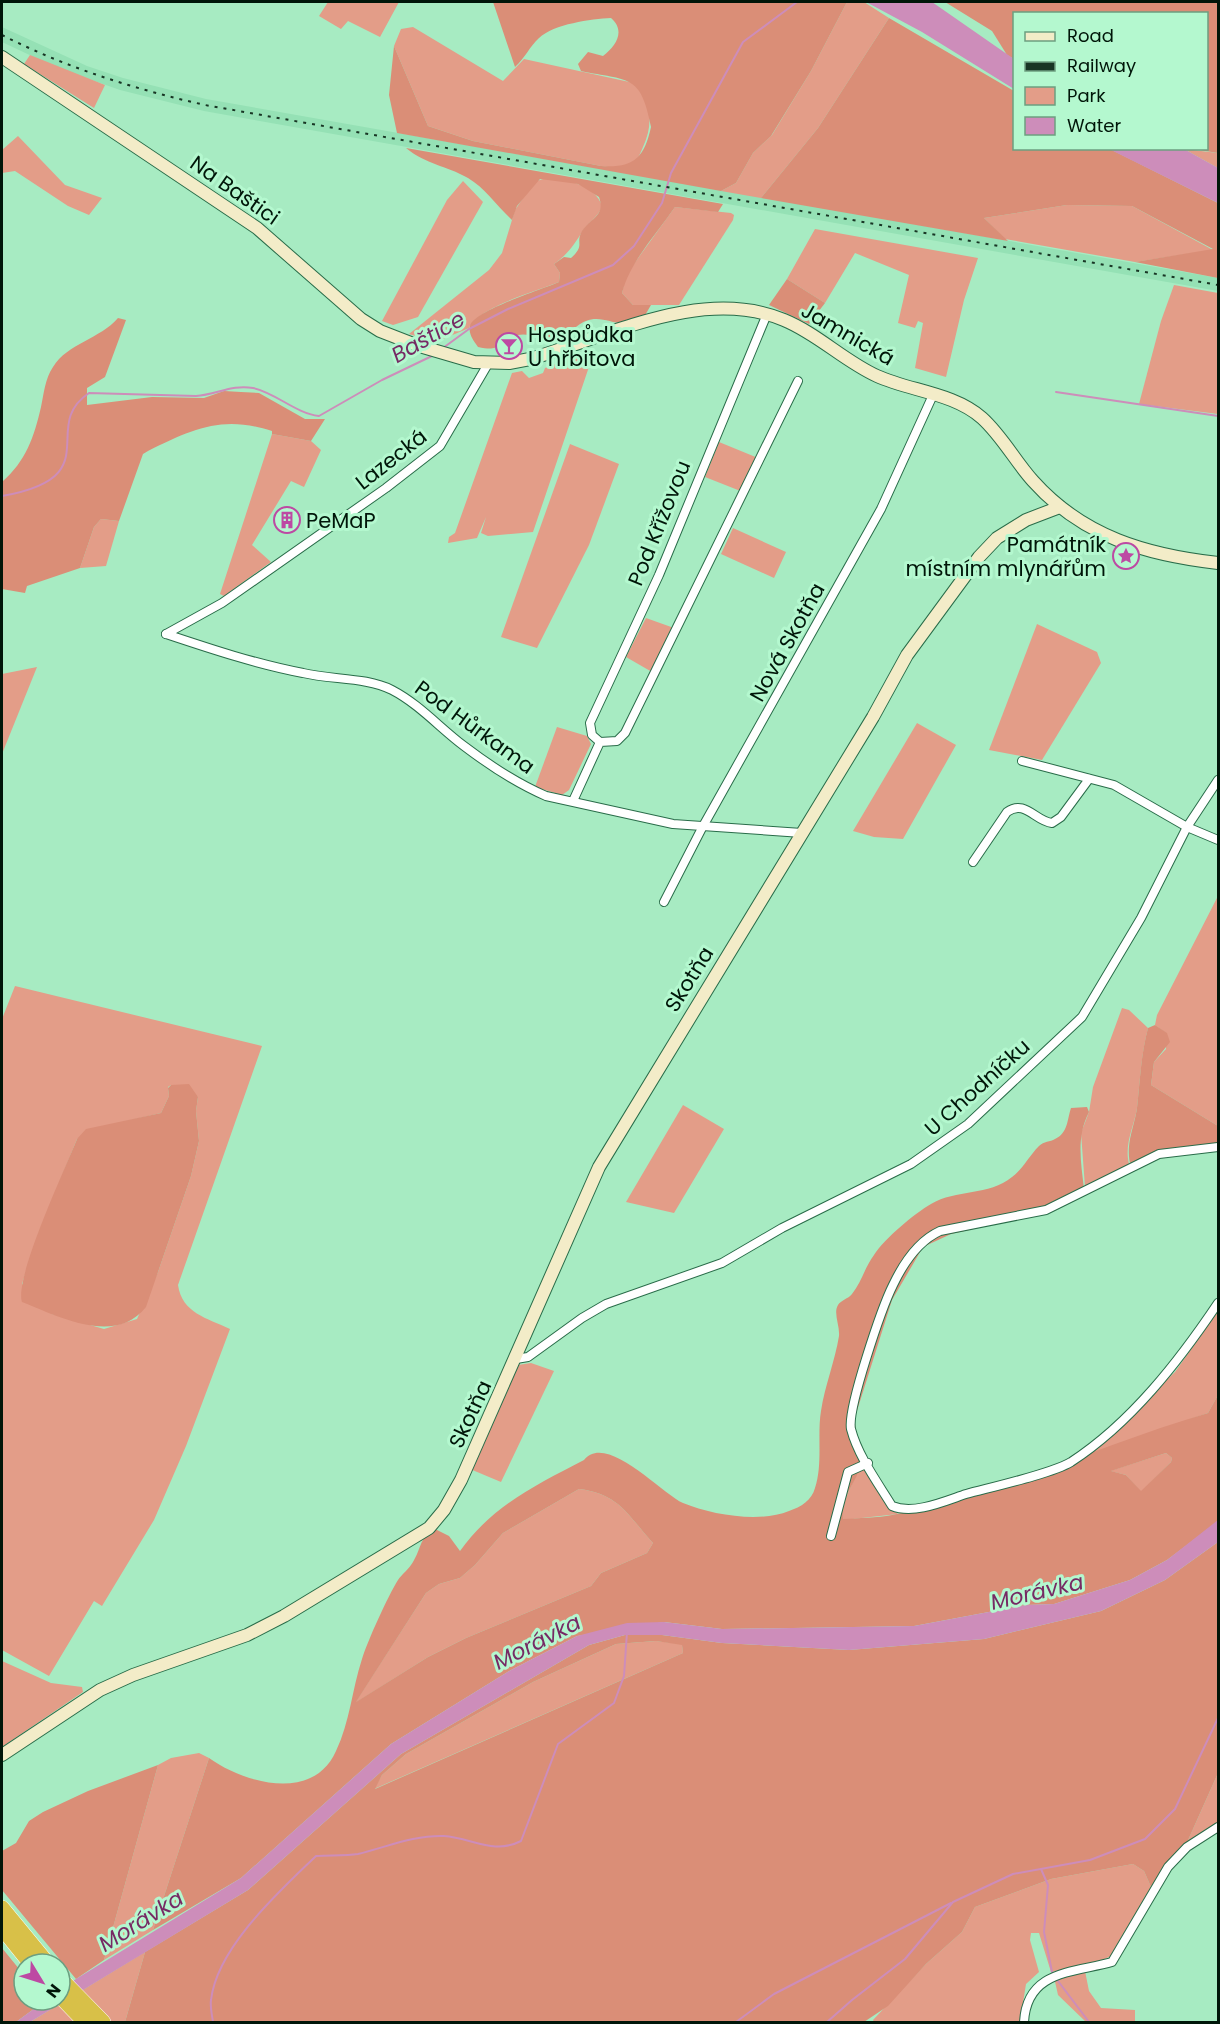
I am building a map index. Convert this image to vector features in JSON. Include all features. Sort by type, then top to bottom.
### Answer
[{"type":"highway","points":[[2,1908],[38,1952]]},
{"type":"highway","points":[[2,1928],[21,1952]]},
{"type":"highway","points":[[72,1990],[103,2022]]},
{"type":"highway","points":[[72,2008],[85,2022]]},
{"type":"street","name":"Na Baštici","points":[[2,57],[257,228],[361,319],[380,331],[443,354]]},
{"type":"street","name":"Jamnická","points":[[443,354],[488,364],[521,361],[689,311],[728,308],[767,314],[805,330],[877,376],[933,395],[980,416],[1032,480],[1060,507],[1122,544],[1158,555],[1218,563]]},
{"type":"street","name":"Pod Křížovou","points":[[600,742],[592,735],[590,723],[659,575],[767,314]]},
{"type":"street","name":"Lazecká","points":[[166,634],[222,603],[386,488],[440,446],[488,364]]},
{"type":"street","points":[[573,801],[600,742],[617,741],[625,733],[798,381]]},
{"type":"street","name":"Nová Skotňa","points":[[664,902],[702,828],[881,509],[933,395]]},
{"type":"street","name":"Skotňa","points":[[2,1755],[100,1690],[133,1675],[247,1635],[284,1616],[429,1528],[444,1510],[461,1480],[599,1167],[873,717],[907,655],[979,557],[998,538],[1026,520],[1060,507]]},
{"type":"street","name":"Pod Hůrkama","points":[[166,634],[265,664],[331,679],[374,683],[391,689],[466,747],[530,789],[546,796],[673,824],[702,828],[802,833]]},
{"type":"street","points":[[1022,761],[1114,785],[1187,827],[1218,840]]},
{"type":"street","points":[[973,862],[1007,812],[1015,806],[1022,807],[1045,822],[1052,823],[1061,817],[1089,778]]},
{"type":"street","name":"U Chodníčku","points":[[516,1359],[528,1358],[582,1318],[606,1304],[722,1263],[782,1228],[911,1164],[968,1124],[1082,1017],[1141,918],[1187,827],[1218,780]]},
{"type":"street","points":[[1218,1147],[1159,1154],[1046,1210],[940,1232],[920,1245],[892,1286],[852,1409],[851,1428],[892,1506],[902,1510],[937,1503],[1064,1465],[1111,1429],[1150,1391],[1185,1351],[1218,1303]]},
{"type":"street","points":[[831,1536],[848,1472],[868,1463]]},
{"type":"street","points":[[1024,2022],[1029,2000],[1037,1988],[1053,1975],[1112,1962],[1168,1867],[1187,1847],[1218,1827]]},
{"type":"shaded area","points":[[493,2],[847,2],[811,71],[771,136],[753,153],[736,183],[721,191],[397,133],[389,95],[394,46],[428,126],[473,141],[601,166],[629,163],[641,154],[651,127],[647,110],[637,88],[621,79],[581,71],[578,64],[588,52],[603,56],[612,48],[618,38],[618,28],[611,18],[573,23],[546,33],[536,41],[515,67]]},
{"type":"shaded area","points":[[945,2],[1218,2],[1218,153],[1199,150],[1208,150],[1208,12],[1013,12],[1013,58],[1007,55],[992,31]]},
{"type":"shaded area","points":[[889,18],[1013,90],[1013,150],[1112,150],[1218,203],[1218,278],[1135,262],[1213,249],[1132,206],[1067,205],[984,218],[1008,241],[761,198],[818,128]]},
{"type":"shaded area","points":[[2,27],[87,66],[123,78],[206,99],[1218,278],[1218,291],[204,111],[120,90],[55,67],[2,42]]},
{"type":"shaded area","points":[[406,148],[723,204],[718,212],[675,207],[645,248],[631,270],[622,293],[633,305],[651,305],[644,317],[622,323],[591,319],[556,341],[517,335],[491,349],[478,347],[470,332],[470,326],[474,320],[495,307],[559,282],[560,273],[554,264],[564,257],[571,258],[578,250],[581,233],[596,217],[600,209],[599,197],[578,184],[540,179],[517,206],[512,220],[474,182],[421,158]]},
{"type":"shaded area","points":[[787,279],[825,303],[809,324],[769,305]]},
{"type":"shaded area","points":[[118,318],[126,320],[105,377],[87,388],[87,405],[152,397],[204,398],[224,391],[259,393],[305,419],[325,419],[311,441],[272,434],[272,431],[254,426],[223,424],[179,436],[148,451],[143,454],[119,521],[101,519],[94,527],[80,568],[27,586],[25,593],[2,589],[2,482],[17,466],[28,448],[38,418],[46,381],[53,367],[67,352],[111,325]]},
{"type":"shaded area","points":[[1155,1025],[1167,1033],[1170,1042],[1154,1062],[1151,1085],[1218,1126],[1218,1144],[1164,1150],[1130,1163],[1130,1142],[1137,1108],[1144,1048],[1148,1028]]},
{"type":"shaded area","points":[[189,1084],[198,1097],[196,1111],[199,1141],[191,1176],[146,1307],[133,1319],[119,1325],[103,1327],[53,1315],[22,1302],[22,1289],[33,1247],[77,1139],[86,1129],[161,1113],[169,1096],[168,1088],[171,1085]]},
{"type":"shaded area","points":[[1087,1107],[1089,1112],[1081,1140],[1084,1189],[1033,1216],[951,1234],[923,1247],[892,1300],[855,1417],[861,1460],[858,1473],[847,1495],[843,1519],[892,1515],[933,1506],[1012,1481],[1208,1413],[1218,1395],[1218,1520],[1215,1524],[1167,1560],[1130,1580],[1054,1604],[1026,1605],[914,1626],[722,1629],[664,1622],[577,1636],[511,1670],[391,1744],[241,1878],[153,1930],[209,1758],[240,1775],[277,1783],[295,1783],[311,1778],[325,1767],[341,1740],[362,1659],[378,1618],[398,1580],[411,1565],[422,1541],[433,1528],[449,1536],[460,1551],[486,1521],[516,1498],[594,1453],[606,1454],[619,1459],[634,1467],[683,1503],[708,1511],[750,1517],[777,1515],[805,1502],[814,1492],[817,1479],[821,1411],[839,1336],[836,1312],[838,1305],[852,1294],[874,1255],[900,1227],[924,1208],[941,1199],[993,1187],[1012,1177],[1039,1146],[1062,1133],[1071,1108]],"holes":[[[1166,1453],[1172,1458],[1171,1462],[1141,1491],[1126,1475],[1111,1471]],[[579,1489],[604,1496],[622,1508],[653,1543],[647,1553],[601,1573],[591,1586],[466,1638],[428,1657],[356,1702],[426,1593],[439,1584],[460,1578],[475,1565],[503,1533]]]},
{"type":"shaded area","points":[[1218,1542],[1218,1773],[1185,1847],[1165,1866],[1151,1887],[1144,1871],[1133,1864],[1051,1879],[975,1907],[962,1932],[926,1964],[888,2006],[864,2022],[125,2022],[145,1952],[248,1890],[401,1754],[589,1645],[625,1635],[662,1635],[722,1643],[849,1650],[984,1639],[1101,1611],[1165,1580]],"holes":[[[656,1641],[682,1645],[683,1653],[375,1789],[382,1775],[406,1754],[533,1682],[616,1644]]]},
{"type":"shaded area","points":[[158,1765],[104,1960],[76,1979],[72,1974],[72,1952],[54,1952],[2,1890],[2,1851],[16,1843],[29,1821],[88,1791]]},
{"type":"shaded area","points":[[2,1948],[12,1960],[12,2012],[30,2012],[16,2022],[2,2022]]},
{"type":"green space","points":[[328,2],[399,2],[380,37],[348,21],[341,29],[319,16]]},
{"type":"green space","points":[[847,2],[864,2],[889,18],[818,128],[761,198],[721,191],[736,183],[753,153],[772,135],[811,71]]},
{"type":"green space","points":[[413,27],[503,81],[524,59],[634,83],[644,98],[649,114],[649,130],[640,154],[634,162],[625,167],[601,166],[473,141],[428,126],[394,46],[401,29]]},
{"type":"green space","points":[[30,55],[105,85],[94,108],[24,64]]},
{"type":"green space","points":[[18,136],[65,185],[102,198],[89,215],[68,206],[15,171],[2,173],[2,150]]},
{"type":"green space","points":[[1186,150],[1218,153],[1218,168]]},
{"type":"green space","points":[[546,178],[563,180],[587,188],[602,206],[570,249],[554,264],[560,273],[559,282],[496,307],[475,320],[469,328],[436,342],[409,334],[489,270],[502,253],[515,210],[534,182]]},
{"type":"green space","points":[[463,181],[483,202],[418,317],[393,325],[382,321],[447,200]]},
{"type":"green space","points":[[1067,205],[1132,206],[1213,250],[1135,262],[1005,239],[984,218]]},
{"type":"green space","points":[[675,207],[734,215],[679,305],[633,305],[622,293],[626,275]]},
{"type":"green space","points":[[815,229],[978,258],[964,300],[946,377],[915,368],[923,323],[918,321],[915,328],[898,323],[909,275],[855,253],[825,303],[787,279]]},
{"type":"green space","points":[[1174,285],[1218,293],[1218,414],[1139,404],[1161,321]]},
{"type":"green space","points":[[582,354],[584,359],[593,355],[533,532],[488,536],[481,533],[486,517],[477,538],[448,543],[449,537],[455,533],[512,373],[522,371],[529,378],[543,373],[545,368]]},
{"type":"green space","points":[[272,434],[311,441],[321,450],[304,487],[291,481],[252,545],[271,562],[224,596],[220,594]]},
{"type":"green space","points":[[719,442],[758,458],[743,492],[705,477]]},
{"type":"green space","points":[[570,444],[619,464],[589,545],[537,648],[501,637]]},
{"type":"green space","points":[[101,519],[119,521],[106,566],[80,568],[94,527]]},
{"type":"green space","points":[[733,528],[786,552],[774,578],[721,554]]},
{"type":"green space","points":[[646,618],[674,628],[652,672],[626,657]]},
{"type":"green space","points":[[1037,624],[1097,652],[1101,663],[1042,760],[989,750]]},
{"type":"green space","points":[[37,667],[2,754],[2,674]]},
{"type":"green space","points":[[917,723],[956,745],[903,839],[874,837],[853,831]]},
{"type":"green space","points":[[557,727],[587,736],[591,744],[569,790],[562,795],[535,787]]},
{"type":"green space","points":[[1218,896],[1218,1126],[1151,1085],[1154,1062],[1166,1049],[1166,1033],[1155,1025],[1157,1015]]},
{"type":"green space","points":[[15,986],[262,1046],[178,1285],[180,1294],[190,1308],[204,1318],[230,1329],[186,1446],[154,1520],[102,1606],[94,1601],[49,1676],[2,1650],[2,1019]],"holes":[[[171,1085],[198,1097],[196,1111],[199,1141],[191,1176],[158,1272],[137,1319],[104,1329],[52,1314],[22,1284],[39,1232],[77,1139],[127,1121],[161,1113],[169,1096],[168,1087]]]},
{"type":"green space","points":[[1122,1008],[1129,1010],[1148,1028],[1142,1058],[1137,1108],[1129,1143],[1129,1164],[1085,1187],[1081,1133],[1089,1112],[1093,1087]]},
{"type":"green space","points":[[683,1105],[724,1129],[674,1213],[626,1202]]},
{"type":"green space","points":[[1218,1311],[1218,1395],[1208,1413],[1089,1454],[1175,1372]]},
{"type":"green space","points":[[531,1363],[554,1371],[501,1482],[470,1469],[518,1365]]},
{"type":"green space","points":[[1166,1453],[1172,1458],[1171,1462],[1141,1492],[1126,1475],[1110,1471]]},
{"type":"green space","points":[[862,1462],[889,1507],[898,1514],[843,1520],[841,1509]]},
{"type":"green space","points":[[579,1489],[604,1496],[622,1508],[653,1543],[647,1553],[601,1573],[591,1586],[466,1638],[428,1657],[355,1703],[426,1593],[439,1584],[460,1578],[475,1565],[503,1533]]},
{"type":"green space","points":[[656,1641],[682,1644],[683,1653],[374,1789],[382,1775],[406,1754],[533,1682],[616,1644]]},
{"type":"green space","points":[[2,1661],[51,1683],[82,1687],[83,1692],[2,1747]]},
{"type":"green space","points":[[199,1753],[209,1758],[153,1930],[104,1960],[158,1765],[171,1758]]},
{"type":"green space","points":[[1218,1773],[1218,1825],[1185,1847]]},
{"type":"green space","points":[[1133,1864],[1144,1871],[1151,1887],[1111,1956],[1096,1963],[1051,1972],[1039,1933],[1031,1933],[1030,1940],[1039,1972],[1026,1984],[1020,2022],[874,2022],[873,2020],[926,1964],[962,1932],[975,1907],[1051,1879]]},
{"type":"green space","points":[[145,1952],[125,2022],[30,2022],[46,2012],[72,2012],[72,1996]]},
{"type":"green space","points":[[1085,1971],[1089,1991],[1101,2008],[1135,2010],[1135,2022],[1086,2022],[1058,1995],[1054,1977]]},
{"type":"water","points":[[866,2],[932,2],[1013,58],[1013,88],[922,32]]},
{"type":"water","points":[[1111,150],[1186,150],[1218,168],[1218,203]]},
{"type":"water","points":[[1218,1520],[1218,1542],[1165,1580],[1101,1611],[984,1639],[849,1650],[722,1643],[662,1635],[625,1635],[589,1645],[401,1754],[248,1890],[72,1997],[72,1982],[241,1878],[391,1744],[511,1670],[577,1636],[627,1623],[664,1622],[722,1629],[914,1626],[1026,1605],[1054,1604],[1130,1580],[1167,1560]]},
{"type":"water","points":[[30,2012],[47,2012],[30,2022],[16,2022]]},
{"type":"waterway","name":"Baštice","points":[[443,348],[469,329],[508,309],[613,265],[634,246],[662,203],[671,173],[743,42],[797,2]]},
{"type":"waterway","name":"Baštice","points":[[2,496],[35,488],[54,477],[64,464],[69,421],[75,406],[89,393],[196,396],[245,387],[270,394],[302,411],[319,416],[382,380],[434,355]]},
{"type":"waterway","points":[[1056,392],[1218,416]]},
{"type":"waterway","points":[[213,2022],[211,2000],[216,1980],[237,1940],[252,1921],[316,1856],[358,1854],[411,1839],[433,1836],[454,1837],[492,1846],[511,1845],[521,1841],[558,1744],[614,1703],[624,1676],[627,1632]]},
{"type":"waterway","points":[[827,2022],[905,1959],[953,1902],[1013,1874],[1090,1860],[1145,1839],[1175,1809],[1218,1718]]},
{"type":"waterway","points":[[1041,1869],[1048,1885],[1044,1932],[1052,1972]]},
{"type":"waterway","points":[[736,2022],[774,1994],[951,1903]]},
{"type":"waterway","points":[[1058,1981],[1089,2022]]},
{"type":"railway","points":[[2,35],[51,58],[101,76],[205,105],[1218,285]]},
{"type":"place","name":"Hospůdka U hřbitova","points":[[509,346]]},
{"type":"place","name":"PeMaP","points":[[287,520]]},
{"type":"place","name":"Památník místním mlynářům","points":[[1126,556]]},
{"type":"water label","name":"Morávka","points":[[1037,1592]]},
{"type":"water label","name":"Morávka","points":[[537,1642]]},
{"type":"water label","name":"Morávka","points":[[141,1921]]}]
